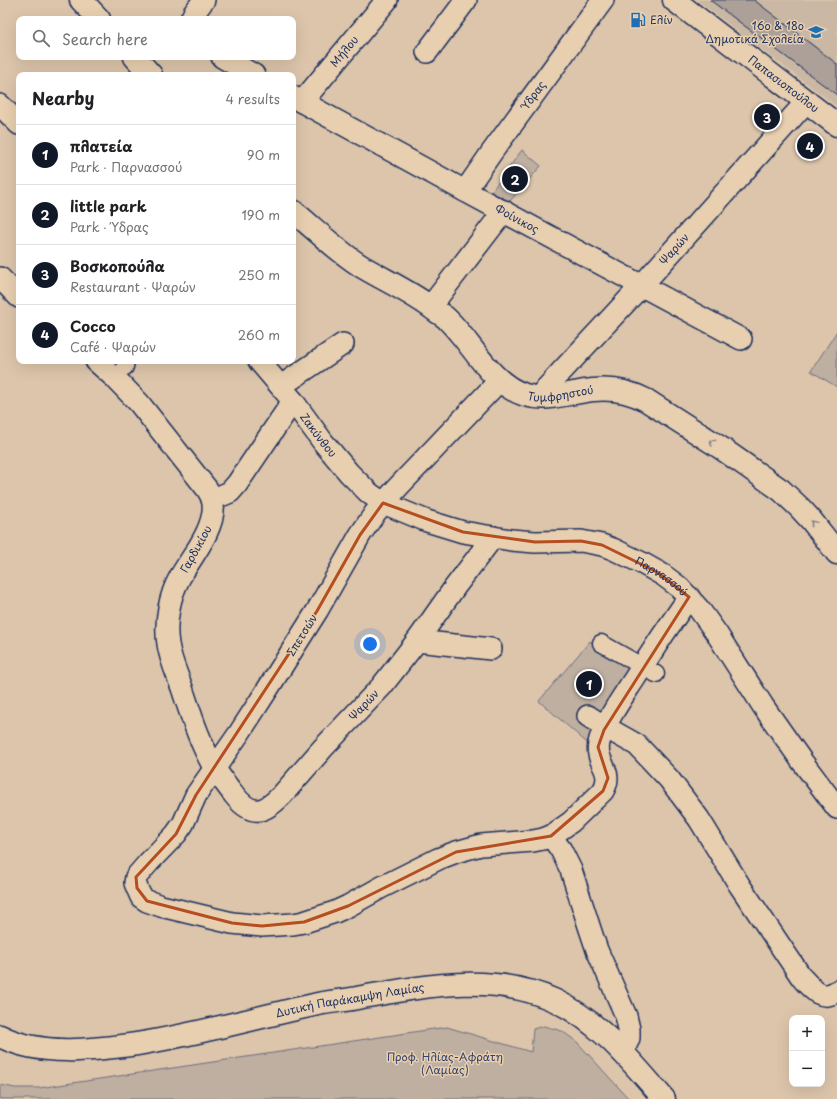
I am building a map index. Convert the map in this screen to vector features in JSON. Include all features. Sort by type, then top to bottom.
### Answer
[{"type":"main road","points":[[81,0],[97,16]]},
{"type":"main road","name":"Παπασιοπούλου","points":[[674,0],[837,124]]},
{"type":"main road","points":[[138,60],[148,72]]},
{"type":"main road","name":"Τυμφρηστού","points":[[296,213],[355,262],[416,296],[448,319],[499,381],[510,389],[525,395],[548,397],[592,390],[616,389],[637,395],[721,448],[781,490],[811,520],[837,553]]},
{"type":"main road","name":"Δυτική Παράκαμψη Λαμίας","points":[[0,1036],[28,1047],[64,1050],[108,1048],[151,1041],[324,1003],[400,990],[442,985],[483,984],[520,988],[538,994],[556,1002],[592,1024],[621,1050],[664,1099]]},
{"type":"street","points":[[193,16],[204,0]]},
{"type":"street","name":"Μήλου","points":[[298,100],[387,0]]},
{"type":"street","points":[[427,52],[466,0]]},
{"type":"street","name":"Ύδρας","points":[[465,191],[603,0]]},
{"type":"street","points":[[227,60],[249,72]]},
{"type":"street","name":"Φοίνικος","points":[[298,100],[741,339]]},
{"type":"street","name":"Ψαρών","points":[[548,397],[543,392],[642,285],[807,101]]},
{"type":"street","points":[[0,105],[16,121]]},
{"type":"street","points":[[431,306],[504,211]]},
{"type":"street","points":[[0,278],[16,294]]},
{"type":"street","points":[[223,495],[230,492],[237,484],[287,394],[343,344]]},
{"type":"street","name":"Γαρδικίου","points":[[99,364],[139,403],[207,489],[213,501],[212,517],[207,532],[172,593],[167,632],[169,650],[196,729],[215,769]]},
{"type":"street","name":"Ζακύνθου","points":[[262,364],[349,473],[369,493],[384,503]]},
{"type":"street","name":"Σπετσών","points":[[499,381],[384,503],[360,535],[317,611],[244,726],[196,795],[183,824],[176,834],[136,877],[135,883],[141,897],[161,906],[232,923],[262,926],[293,924],[335,912],[438,859],[456,852],[481,845],[533,841],[551,836]]},
{"type":"street","name":"Παρνασσού","points":[[384,503],[427,521],[463,532],[534,542],[581,541],[602,545],[648,566],[672,581],[689,596],[717,634],[763,706],[837,808]]},
{"type":"street","name":"Ψαρών","points":[[215,769],[236,797],[253,810],[266,808],[282,795],[323,748],[381,687],[417,641],[493,537]]},
{"type":"street","points":[[621,1050],[629,1038],[629,1029],[626,1016],[595,944],[571,870],[561,850],[551,836],[571,822],[600,795],[606,786],[608,774],[600,758],[598,747],[605,728],[624,694],[649,670],[689,596]]},
{"type":"street","points":[[417,641],[491,649]]},
{"type":"street","points":[[601,643],[649,670]]},
{"type":"street","points":[[588,716],[605,728],[637,745],[669,779],[698,819],[740,886],[802,978],[818,994],[827,996],[835,993]]},
{"type":"highlighted area","points":[[383,503],[463,532],[535,542],[581,541],[602,545],[657,572],[689,597],[604,730],[598,747],[608,778],[603,791],[551,836],[456,852],[348,906],[304,922],[262,926],[232,923],[147,901],[137,888],[136,877],[176,834],[196,795],[317,611],[360,535]]},
{"type":"shaded area","points":[[697,0],[837,0],[837,106]]},
{"type":"green space","points":[[522,150],[541,166],[510,201],[491,192]]},
{"type":"green space","points":[[837,331],[837,387],[811,371]]},
{"type":"green space","points":[[590,641],[636,668],[593,748],[539,701]]},
{"type":"green space","name":"Προφ. Ηλίας-Αφράτη (Λαμίας)","points":[[544,1026],[562,1031],[577,1042],[629,1099],[0,1099],[0,1085],[15,1088],[39,1088],[447,1027],[531,1052],[533,1029]]},
{"type":"building","points":[[710,0],[754,0],[837,64],[837,95]]},
{"type":"place","name":"Ελίν","points":[[638,20]]},
{"type":"place","name":"16ο & 18ο Δημοτικά Σχολεία","points":[[816,32]]},
{"type":"place","name":"Βοσκοπούλα","points":[[767,117]]},
{"type":"place","name":"Cocco","points":[[810,146]]},
{"type":"place","name":"little park","points":[[515,179]]},
{"type":"place","name":"πλατεία","points":[[589,684]]}]
